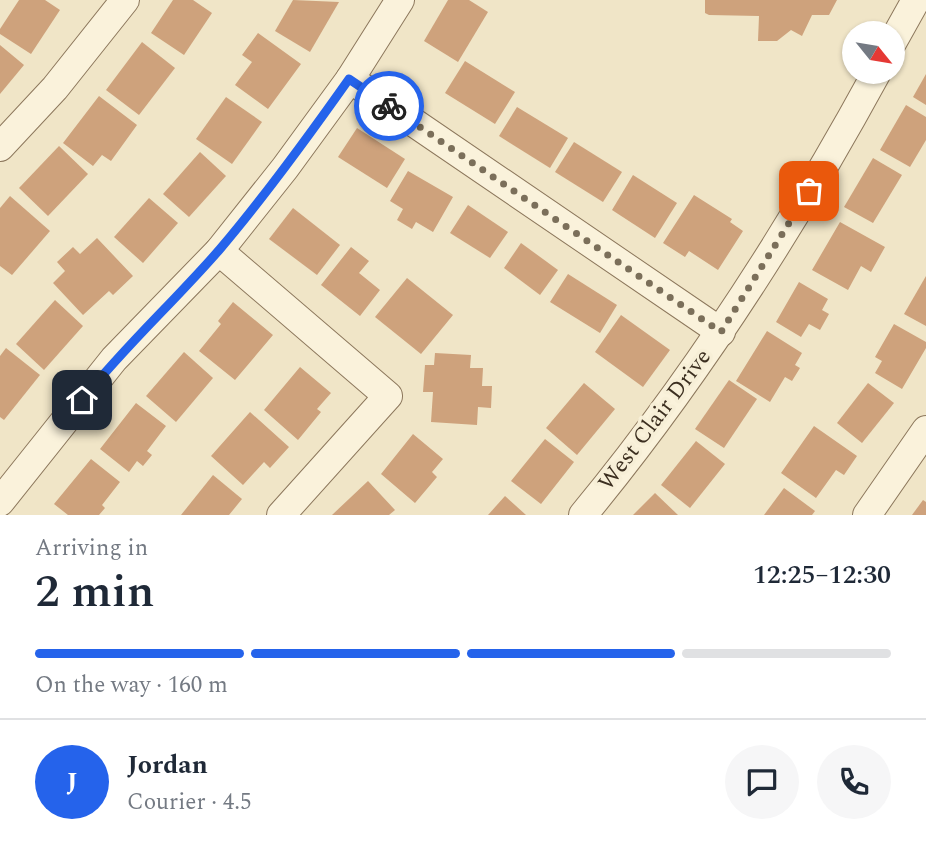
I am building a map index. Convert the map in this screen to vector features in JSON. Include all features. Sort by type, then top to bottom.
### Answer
[{"type":"street","points":[[0,147],[55,88],[125,0]]},
{"type":"street","points":[[0,502],[114,359],[219,251],[285,168],[349,79],[400,0]]},
{"type":"street","points":[[904,21],[916,0]]},
{"type":"street","points":[[349,79],[721,332]]},
{"type":"street","name":"West Clair Drive","points":[[583,515],[622,468],[721,332],[799,210],[870,84]]},
{"type":"street","points":[[219,251],[388,396],[281,515]]},
{"type":"street","points":[[867,515],[926,430]]},
{"type":"building","points":[[19,0],[45,0],[60,10],[31,54],[0,34],[0,29]]},
{"type":"building","points":[[173,0],[193,0],[212,13],[184,55],[151,33]]},
{"type":"building","points":[[293,0],[339,2],[310,52],[275,31]]},
{"type":"building","points":[[448,0],[469,0],[488,12],[458,62],[424,41]]},
{"type":"building","points":[[705,0],[837,0],[829,15],[812,15],[802,36],[791,30],[777,41],[758,41],[759,16],[709,15],[705,13]]},
{"type":"building","points":[[258,33],[301,64],[268,109],[235,85],[252,62],[242,55]]},
{"type":"building","points":[[142,42],[175,68],[139,115],[106,90]]},
{"type":"building","points":[[0,45],[24,65],[0,94]]},
{"type":"building","points":[[465,61],[515,92],[495,124],[445,93]]},
{"type":"building","points":[[926,74],[926,105],[913,97]]},
{"type":"building","points":[[99,96],[137,125],[111,161],[102,155],[93,166],[63,143]]},
{"type":"building","points":[[226,97],[262,122],[232,164],[196,139]]},
{"type":"building","points":[[906,105],[926,117],[926,140],[910,167],[880,150]]},
{"type":"building","points":[[517,107],[568,138],[550,168],[499,136]]},
{"type":"building","points":[[357,128],[405,159],[387,188],[338,157]]},
{"type":"building","points":[[574,142],[622,172],[603,202],[555,172]]},
{"type":"building","points":[[59,146],[88,174],[48,216],[19,188]]},
{"type":"building","points":[[200,152],[226,176],[189,217],[163,194]]},
{"type":"building","points":[[873,158],[902,175],[873,223],[844,207]]},
{"type":"building","points":[[408,171],[453,197],[433,232],[416,222],[412,229],[397,220],[403,209],[390,201]]},
{"type":"building","points":[[633,175],[677,203],[655,238],[612,210]]},
{"type":"building","points":[[694,195],[732,219],[730,222],[743,231],[718,270],[689,251],[685,257],[663,243]]},
{"type":"building","points":[[10,196],[50,231],[12,275],[0,266],[0,208]]},
{"type":"building","points":[[149,198],[178,223],[143,263],[114,237]]},
{"type":"building","points":[[468,205],[508,232],[490,258],[450,233]]},
{"type":"building","points":[[293,208],[340,245],[317,275],[269,239]]},
{"type":"building","points":[[840,222],[885,247],[871,272],[861,266],[848,290],[812,270]]},
{"type":"building","points":[[97,238],[133,276],[113,295],[109,291],[83,315],[53,283],[65,271],[57,262],[73,247],[80,254]]},
{"type":"building","points":[[521,243],[558,270],[540,295],[504,268]]},
{"type":"building","points":[[351,247],[369,261],[359,273],[380,290],[360,316],[321,285]]},
{"type":"building","points":[[568,274],[617,305],[600,333],[550,302]]},
{"type":"building","points":[[926,276],[926,326],[904,314]]},
{"type":"building","points":[[407,278],[453,315],[421,354],[375,317]]},
{"type":"building","points":[[799,282],[828,299],[822,310],[829,314],[820,330],[809,324],[801,337],[776,322]]},
{"type":"building","points":[[55,300],[83,326],[44,370],[16,344]]},
{"type":"building","points":[[233,302],[273,335],[235,380],[199,351],[221,324],[218,321]]},
{"type":"building","points":[[621,315],[670,350],[643,387],[595,352]]},
{"type":"building","points":[[894,324],[926,342],[926,348],[902,389],[875,373],[882,361],[875,357]]},
{"type":"building","points":[[767,331],[802,353],[795,365],[800,368],[792,381],[785,377],[770,402],[736,381]]},
{"type":"building","points":[[6,348],[40,375],[4,420],[0,417],[0,356]]},
{"type":"building","points":[[184,352],[213,378],[176,422],[146,396]]},
{"type":"building","points":[[435,353],[471,355],[470,368],[483,368],[482,386],[492,386],[491,408],[478,407],[477,425],[431,422],[433,392],[423,392],[425,365],[434,365]]},
{"type":"building","points":[[300,367],[331,393],[317,409],[321,412],[298,440],[264,410]]},
{"type":"building","points":[[729,380],[757,399],[724,448],[695,429]]},
{"type":"building","points":[[584,383],[615,409],[577,455],[546,428]]},
{"type":"building","points":[[868,383],[894,403],[862,443],[837,423]]},
{"type":"building","points":[[136,403],[166,426],[147,451],[152,455],[143,466],[137,461],[129,472],[100,449]]},
{"type":"building","points":[[250,412],[289,447],[270,468],[264,462],[243,485],[211,456]]},
{"type":"building","points":[[814,426],[857,456],[844,475],[836,470],[816,498],[781,473]]},
{"type":"building","points":[[413,434],[443,459],[432,472],[437,477],[415,503],[381,474]]},
{"type":"building","points":[[545,439],[574,462],[541,504],[511,481]]},
{"type":"building","points":[[696,441],[725,464],[690,508],[661,485]]},
{"type":"building","points":[[91,459],[120,482],[102,505],[105,508],[99,515],[68,515],[54,504]]},
{"type":"building","points":[[213,475],[242,499],[229,515],[181,515]]},
{"type":"building","points":[[368,481],[395,510],[389,515],[332,515]]},
{"type":"building","points":[[784,488],[815,511],[812,515],[764,515]]},
{"type":"building","points":[[655,493],[678,515],[633,515]]},
{"type":"building","points":[[505,496],[526,515],[488,515]]},
{"type":"building","points":[[923,500],[926,502],[926,515],[912,515]]},
{"type":"way so far","points":[[389,106],[721,332],[809,191]]},
{"type":"route","points":[[82,400],[114,359],[219,251],[285,168],[349,79],[389,106]]}]
